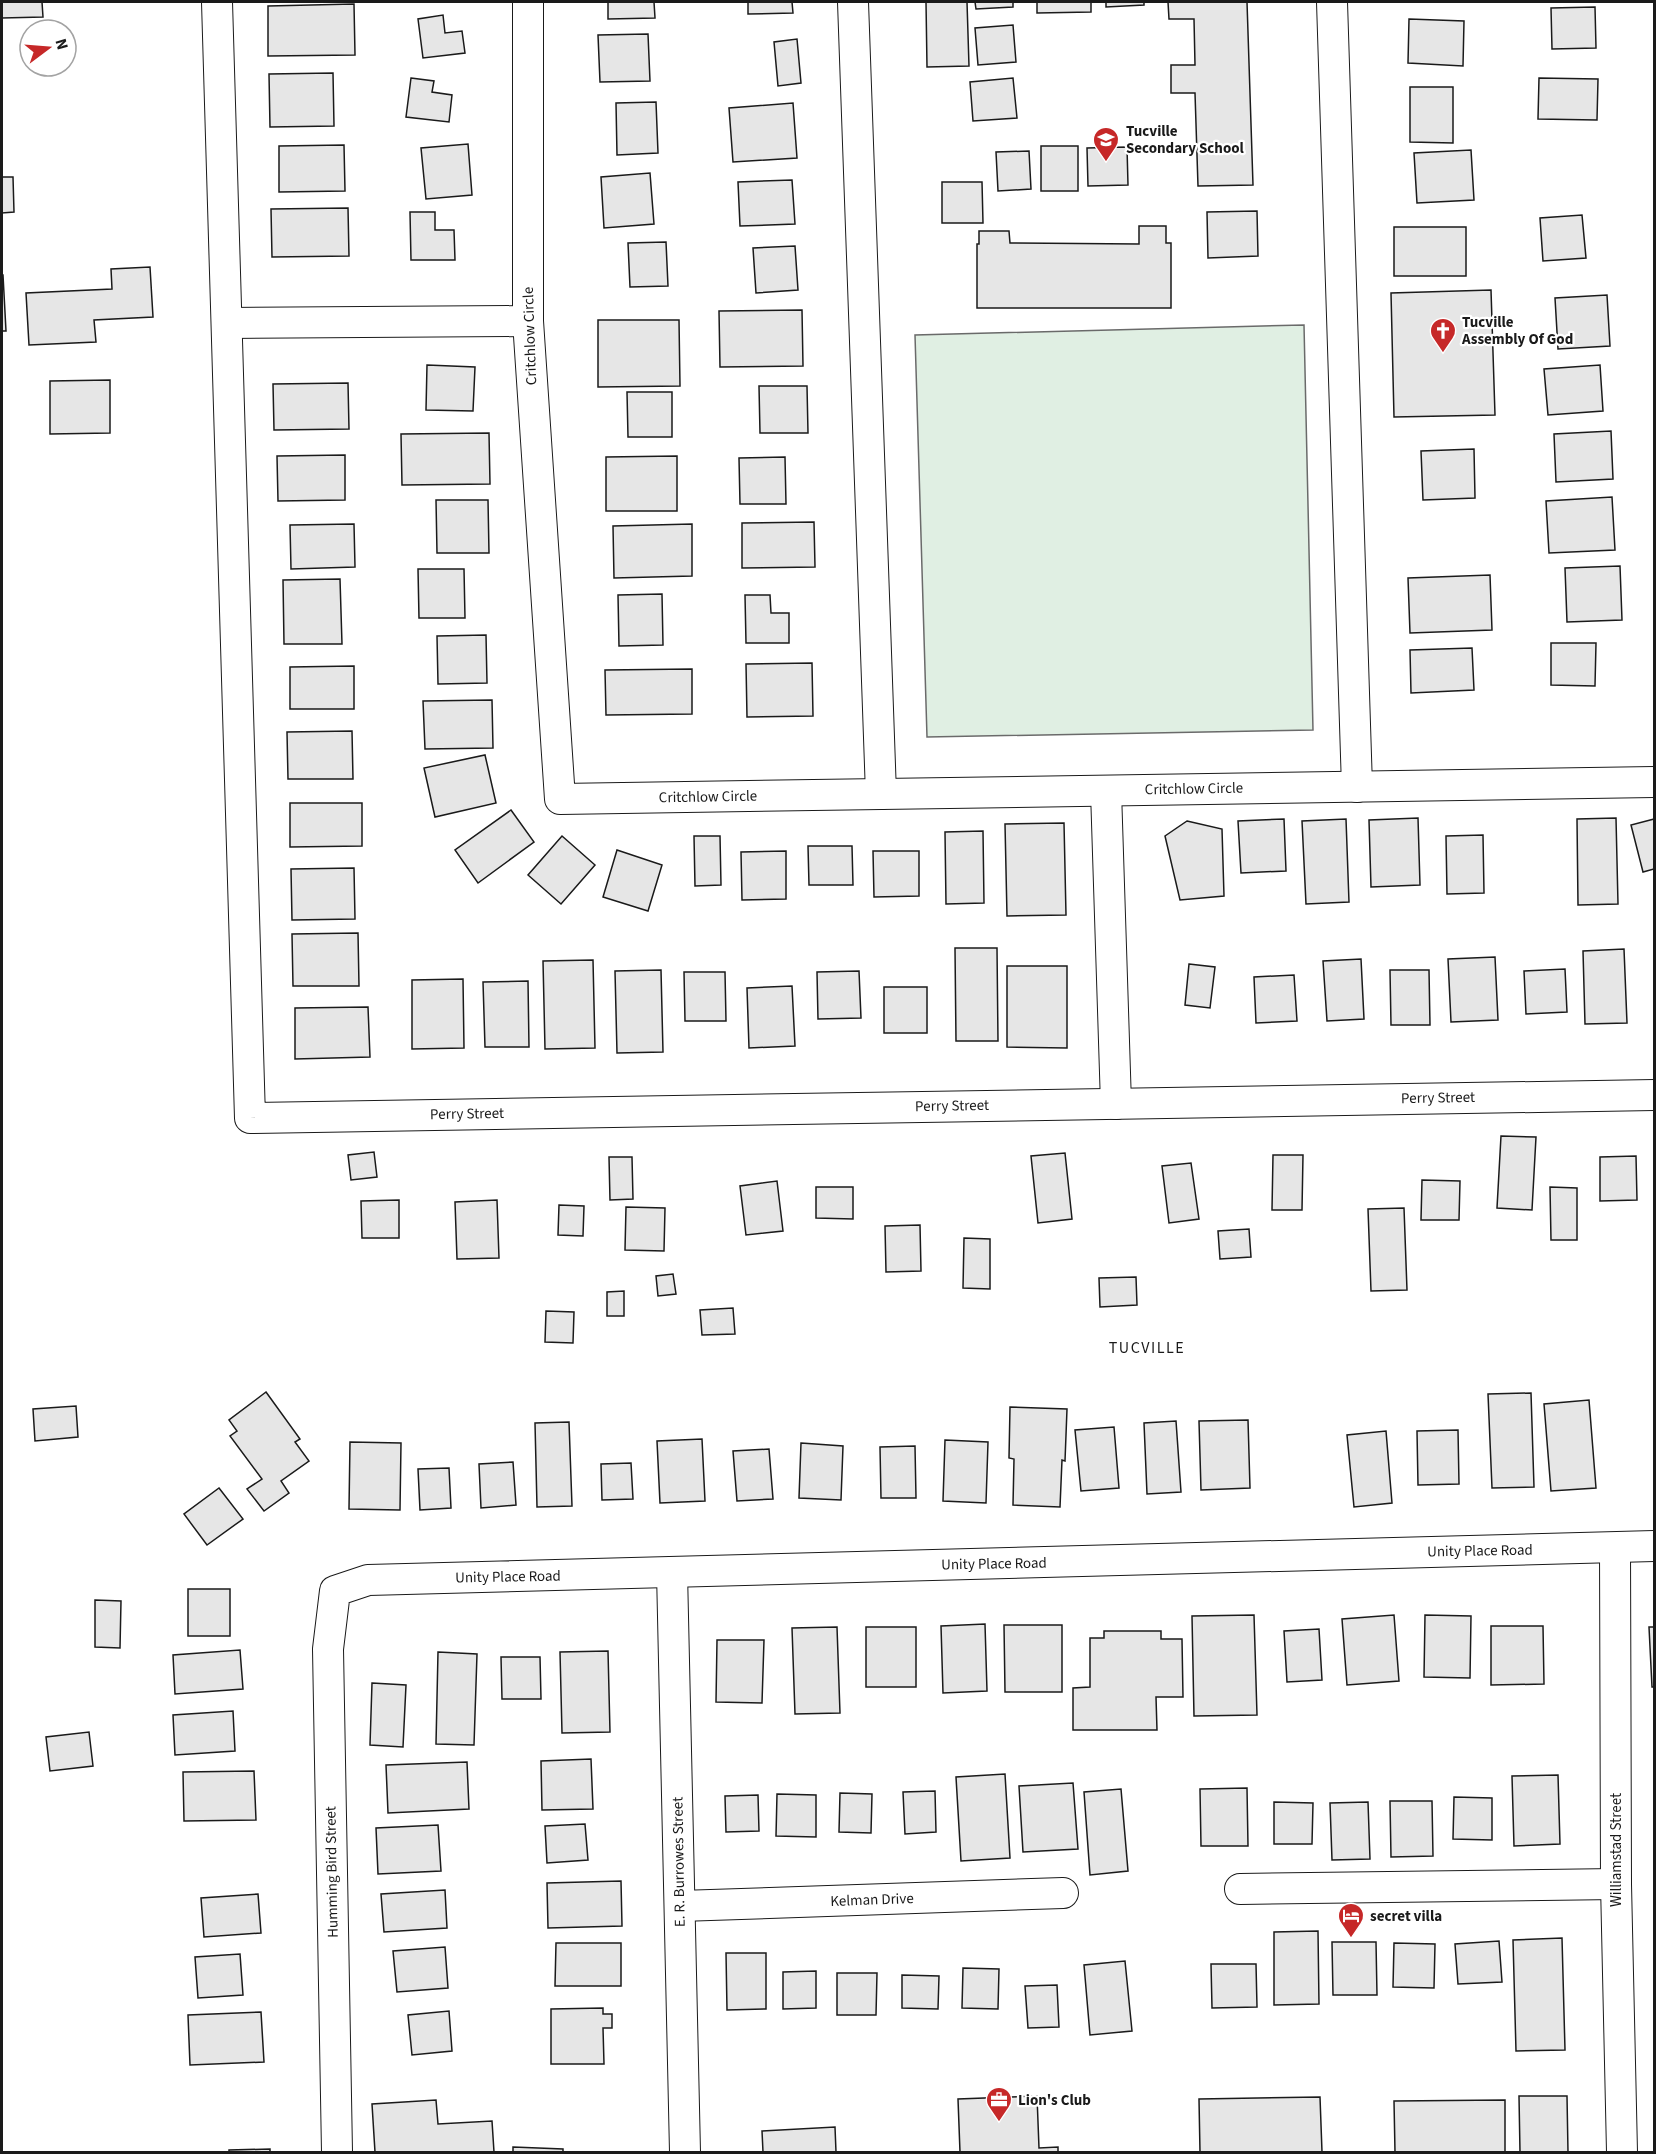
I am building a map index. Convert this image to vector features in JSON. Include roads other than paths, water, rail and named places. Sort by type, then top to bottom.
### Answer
[{"type":"street","points":[[217,2],[227,323],[528,321]]},
{"type":"street","name":"Critchlow Circle","points":[[528,2],[528,321],[560,799],[1654,782]]},
{"type":"street","points":[[853,2],[881,794]]},
{"type":"street","points":[[1332,2],[1357,787]]},
{"type":"street","name":"Perry Street","points":[[227,323],[250,1118],[1654,1095]]},
{"type":"street","points":[[1106,791],[1116,1104]]},
{"type":"street","name":"Unity Place Road","points":[[335,1591],[368,1580],[1654,1546]]},
{"type":"street","name":"Williamstad Street","points":[[1615,1548],[1616,1884],[1622,2152]]},
{"type":"street","name":"E. R. Burrowes Street","points":[[672,1572],[685,2152]]},
{"type":"street","name":"Humming Bird Street","points":[[335,1591],[328,1649],[337,2152]]},
{"type":"street","points":[[1240,1889],[1616,1884]]},
{"type":"street","name":"Kelman Drive","points":[[680,1906],[1063,1893]]},
{"type":"place","name":"Tucville Secondary School","points":[[1106,163]]},
{"type":"place","name":"Tucville Assembly Of God","points":[[1443,354]]},
{"type":"place","name":"secret villa","points":[[1351,1939]]},
{"type":"place","name":"Lion's Club","points":[[999,2123]]},
{"type":"district","name":"TUCVILLE","points":[[1147,1348]]}]
